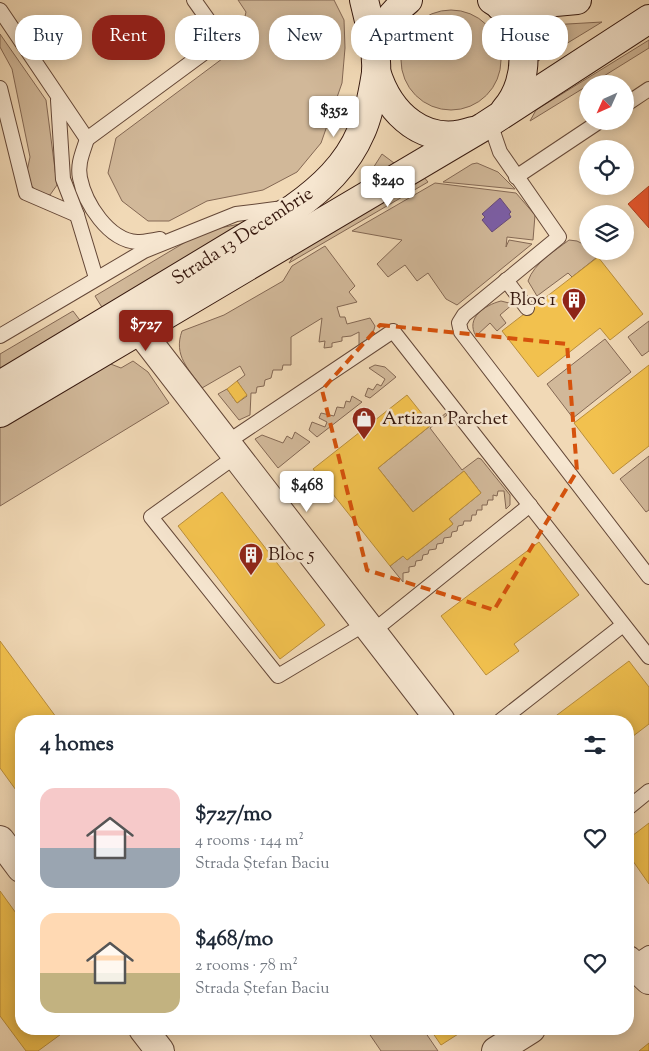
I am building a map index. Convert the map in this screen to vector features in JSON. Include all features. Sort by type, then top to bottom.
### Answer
[{"type":"main road","points":[[364,0],[376,61]]},
{"type":"main road","name":"Strada 13 Decembrie","points":[[0,385],[294,208],[328,181],[346,159],[362,131],[382,30],[394,12],[408,0]]},
{"type":"main road","name":"Strada 13 Decembrie","points":[[496,2],[577,0]]},
{"type":"main road","name":"Strada 13 Decembrie","points":[[376,61],[383,92],[394,110],[410,124],[428,132],[446,135],[466,133],[491,122],[512,102],[520,85],[524,66],[523,47],[517,29],[496,2]]},
{"type":"main road","name":"Strada 13 Decembrie","points":[[0,413],[491,122],[649,19]]},
{"type":"main road","points":[[140,331],[436,715]]},
{"type":"main road","points":[[0,840],[15,860]]},
{"type":"main road","points":[[148,1035],[160,1051]]},
{"type":"main road","points":[[496,1051],[521,1035]]},
{"type":"lane","points":[[178,236],[136,242],[116,234],[100,218],[89,203],[80,176],[80,158],[87,139],[216,44],[216,31],[194,0]]},
{"type":"lane","points":[[0,10],[58,99],[87,139]]},
{"type":"lane","points":[[0,88],[26,193],[77,215]]},
{"type":"lane","points":[[634,99],[649,89]]},
{"type":"lane","points":[[58,99],[62,179],[77,215],[96,278]]},
{"type":"lane","points":[[491,122],[500,152],[560,237],[464,315],[459,323],[461,332],[649,577]]},
{"type":"lane","points":[[516,176],[586,130]]},
{"type":"lane","points":[[0,336],[144,251],[178,236],[236,214],[275,207],[294,208]]},
{"type":"lane","points":[[506,280],[527,308]]},
{"type":"lane","points":[[530,505],[369,628],[278,676],[150,517],[231,450],[393,331],[530,505],[649,657]]},
{"type":"lane","points":[[508,715],[624,625]]},
{"type":"lane","points":[[634,803],[649,791]]},
{"type":"highlighted area","points":[[380,325],[567,344],[577,471],[494,610],[367,570],[322,390]]},
{"type":"shaded area","points":[[238,0],[334,0],[344,20],[345,48],[342,83],[321,143],[297,172],[263,190],[207,201],[169,221],[148,221],[122,201],[108,173],[116,138],[221,60],[259,60],[259,15],[245,15],[246,12]]},
{"type":"shaded area","points":[[451,10],[472,15],[430,15]]},
{"type":"shaded area","points":[[472,15],[482,22],[482,60],[501,60],[500,70],[492,88],[479,101],[461,109],[441,109],[423,101],[410,88],[405,79],[401,60],[472,60]]},
{"type":"shaded area","points":[[602,22],[568,43],[568,24]]},
{"type":"shaded area","points":[[0,34],[15,56],[15,60],[18,60],[46,100],[57,185],[50,195],[35,189],[26,176],[30,157],[12,69],[0,47]]},
{"type":"shaded area","points":[[649,40],[649,48],[606,75],[592,75]]},
{"type":"shaded area","points":[[579,83],[579,91],[530,121],[536,110]]},
{"type":"shaded area","points":[[382,154],[398,166],[361,187]]},
{"type":"shaded area","points":[[477,163],[498,172],[515,189],[443,182],[472,164]]},
{"type":"shaded area","points":[[423,176],[428,182],[289,263],[297,250]]},
{"type":"shaded area","points":[[435,183],[516,193],[535,215],[533,240],[507,237],[506,247],[509,240],[532,244],[457,305],[446,299],[428,273],[417,281],[405,265],[388,277],[377,264],[402,240],[352,231]]},
{"type":"shaded area","points":[[245,223],[103,309],[95,296],[204,231]]},
{"type":"shaded area","points":[[569,240],[579,242],[579,260],[593,260],[572,277],[568,273],[537,296],[528,281],[535,269]]},
{"type":"shaded area","points":[[325,246],[355,286],[349,292],[357,302],[337,307],[340,317],[345,317],[347,324],[370,318],[375,326],[373,333],[359,348],[359,332],[351,336],[342,337],[342,341],[332,343],[332,347],[324,348],[325,341],[319,342],[322,318],[291,337],[291,365],[283,365],[282,370],[273,370],[271,378],[265,380],[264,386],[257,387],[256,393],[251,393],[250,415],[239,420],[218,394],[227,389],[237,403],[247,396],[237,381],[245,375],[240,366],[202,388],[181,355],[180,340],[182,331],[224,315],[283,281],[292,266]]},
{"type":"shaded area","points":[[501,301],[513,304],[500,315],[506,323],[497,331],[490,323],[476,336],[473,324],[478,313]]},
{"type":"shaded area","points":[[73,311],[82,323],[0,371],[0,354]]},
{"type":"shaded area","points":[[649,321],[649,351],[642,356],[628,337]]},
{"type":"shaded area","points":[[605,339],[631,372],[573,418],[547,384]]},
{"type":"shaded area","points":[[133,361],[148,372],[169,403],[0,506],[0,427],[108,363],[121,368]]},
{"type":"shaded area","points":[[375,365],[385,367],[396,377],[370,398],[365,396],[368,388],[373,390],[377,384],[381,386],[385,379],[369,368]]},
{"type":"shaded area","points":[[352,396],[362,402],[317,437],[309,430],[312,422],[325,427],[327,422],[319,418],[321,413],[334,416],[337,407],[344,408],[346,401],[350,402]]},
{"type":"shaded area","points":[[446,413],[447,415],[430,428],[462,470],[478,458],[481,459],[510,495],[510,505],[506,509],[504,491],[498,491],[497,496],[493,495],[493,500],[488,500],[487,505],[482,505],[482,510],[477,510],[476,515],[472,515],[471,521],[464,521],[463,525],[458,526],[457,531],[452,532],[451,537],[444,538],[443,543],[437,544],[436,549],[429,550],[428,554],[423,555],[422,560],[416,561],[415,566],[409,567],[409,572],[403,573],[403,582],[390,566],[403,556],[407,560],[453,524],[449,519],[481,493],[464,471],[413,512],[378,468]]},
{"type":"shaded area","points":[[295,432],[310,442],[278,468],[255,439],[262,435],[283,443],[287,436],[292,439]]},
{"type":"shaded area","points":[[649,456],[649,510],[646,512],[620,479]]},
{"type":"shaded area","points":[[370,1035],[427,1035],[438,1051],[381,1051]]},
{"type":"building: Homes","name":"Bloc 1","points":[[594,260],[600,260],[643,314],[610,340],[600,328],[538,377],[502,331]]},
{"type":"building: Homes","points":[[649,365],[649,446],[613,474],[574,423]]},
{"type":"building: Homes","points":[[237,381],[247,395],[237,403],[227,389]]},
{"type":"building: Homes","points":[[407,395],[431,425],[378,468],[413,512],[464,471],[481,493],[449,519],[453,524],[407,560],[403,556],[390,566],[313,469]]},
{"type":"building: Homes","name":"Bloc 5","points":[[222,492],[325,625],[280,659],[178,526]]},
{"type":"building: Homes","points":[[539,542],[579,595],[514,644],[519,651],[486,675],[441,616]]},
{"type":"building: Homes","points":[[0,641],[55,715],[15,715],[15,789],[0,768]]},
{"type":"building: Homes","points":[[629,661],[649,687],[649,724],[634,735],[634,715],[557,715]]},
{"type":"building: Homes","points":[[649,823],[649,884],[634,863],[634,834]]},
{"type":"building: Homes","points":[[0,891],[15,912],[15,1035],[60,1035],[38,1051],[26,1051],[0,1016]]},
{"type":"building: Homes","points":[[434,1035],[457,1035],[441,1045]]},
{"type":"building: Homes","points":[[649,1043],[649,1051],[639,1051]]},
{"type":"building: Shops","points":[[649,186],[649,228],[634,211],[634,205],[628,204]]},
{"type":"building: Offices","points":[[500,198],[511,212],[509,214],[511,217],[492,232],[482,220],[485,217],[482,214]]},
{"type":"place","name":"Bloc 1","points":[[574,321]]},
{"type":"place","name":"Artizan Parchet","points":[[364,440]]},
{"type":"place","name":"Bloc 5","points":[[251,576]]}]
